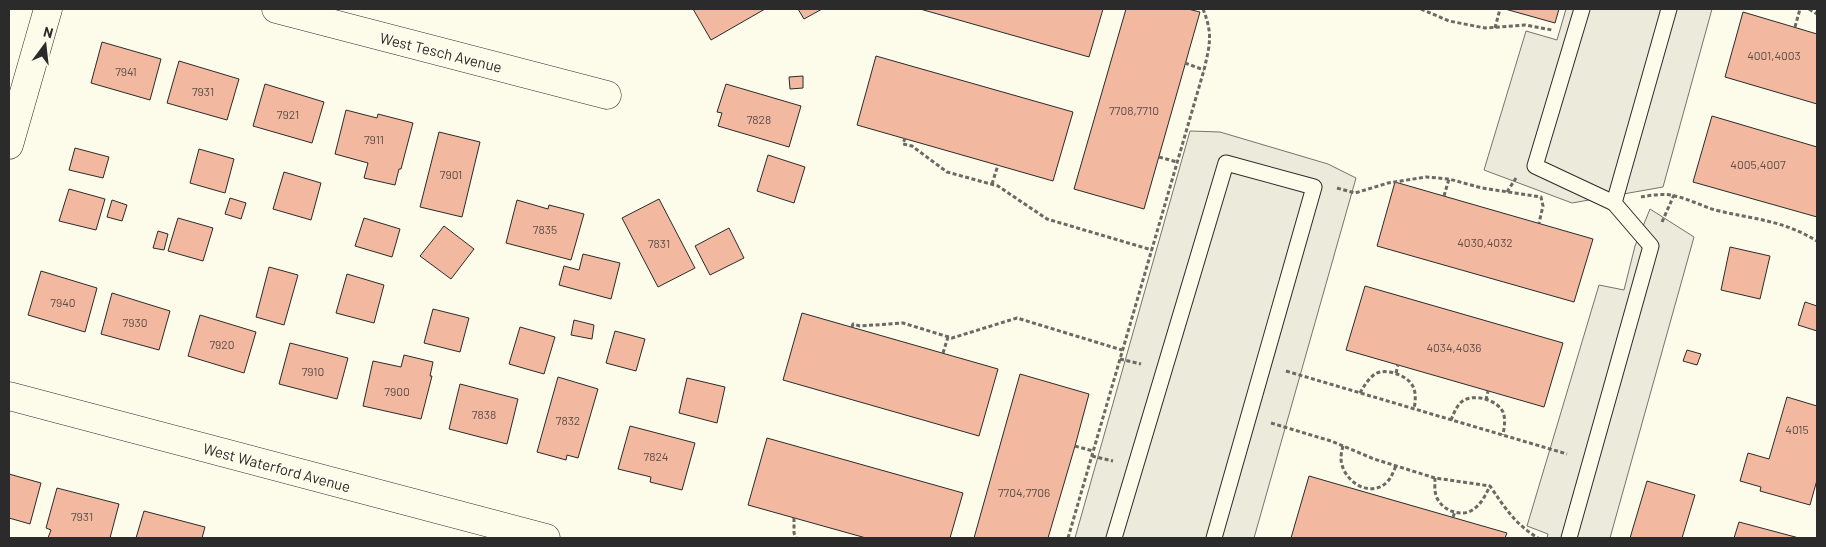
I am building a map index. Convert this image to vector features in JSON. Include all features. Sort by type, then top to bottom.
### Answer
[{"type":"street","points":[[9,144],[48,9]]},
{"type":"street","name":"West Tesch Avenue","points":[[276,9],[607,95]]},
{"type":"street","name":"West Waterford Avenue","points":[[9,396],[546,538]]},
{"type":"lane","points":[[1569,538],[1652,246],[1614,203],[1535,166],[1582,9]]},
{"type":"lane","points":[[1614,203],[1669,9]]},
{"type":"lane","points":[[1114,538],[1226,163],[1314,187],[1214,538]]},
{"type":"path","points":[[1068,538],[1204,70],[1209,45],[1209,24],[1203,9]]},
{"type":"path","points":[[1421,9],[1448,21],[1485,28],[1525,25],[1555,30]]},
{"type":"path","points":[[1495,28],[1500,9]]},
{"type":"path","points":[[1795,27],[1800,9]]},
{"type":"path","points":[[1809,9],[1817,14]]},
{"type":"path","points":[[1185,63],[1204,70]]},
{"type":"path","points":[[905,138],[903,144],[912,146],[947,172],[998,186],[1047,219],[1152,250]]},
{"type":"path","points":[[1159,157],[1177,162]]},
{"type":"path","points":[[992,184],[998,165]]},
{"type":"path","points":[[1355,193],[1388,183],[1426,177],[1449,179],[1482,188],[1541,198],[1543,206],[1539,223]]},
{"type":"path","points":[[1444,196],[1449,179]]},
{"type":"path","points":[[1614,203],[1643,196],[1674,195],[1716,210],[1784,225],[1817,241]]},
{"type":"path","points":[[852,327],[853,324],[860,326],[903,323],[952,338],[1017,318],[1122,350]]},
{"type":"path","points":[[943,353],[948,337]]},
{"type":"path","points":[[1263,364],[1591,461]]},
{"type":"path","points":[[1396,373],[1398,365]]},
{"type":"path","points":[[1360,393],[1367,380],[1377,373],[1388,371],[1403,375],[1410,381],[1415,391],[1414,409]]},
{"type":"path","points":[[1486,400],[1488,391]]},
{"type":"path","points":[[1451,420],[1456,408],[1464,400],[1476,398],[1486,400],[1498,405],[1503,413],[1505,422],[1503,436]]},
{"type":"path","points":[[1249,416],[1332,441],[1374,459],[1435,478],[1490,486],[1512,518],[1524,530],[1538,538]]},
{"type":"path","points":[[1075,446],[1093,450]]},
{"type":"path","points":[[1343,446],[1341,458],[1344,470],[1348,478],[1363,489],[1378,487],[1386,483],[1396,466]]},
{"type":"path","points":[[1435,478],[1436,497],[1447,509],[1455,512],[1467,513],[1475,508],[1490,486]]},
{"type":"path","points":[[1453,517],[1455,512]]},
{"type":"path","points":[[794,518],[796,538]]},
{"type":"shaded area","points":[[1566,9],[1712,9],[1663,187],[1572,203],[1484,170],[1526,31],[1557,40]]},
{"type":"shaded area","points":[[1190,131],[1220,132],[1328,164],[1356,178],[1254,538],[1075,538]]},
{"type":"shaded area","points":[[1650,209],[1694,237],[1610,538],[1547,538],[1548,534],[1527,526],[1599,285],[1624,290],[1635,246]]},
{"type":"building","points":[[693,9],[765,9],[711,40]]},
{"type":"building","points":[[798,9],[822,9],[804,19]]},
{"type":"building","points":[[920,9],[1103,9],[1089,57]]},
{"type":"building","points":[[1126,9],[1188,9],[1200,12],[1144,209],[1074,189]]},
{"type":"building","points":[[1505,9],[1559,9],[1555,23]]},
{"type":"building","points":[[1743,12],[1817,34],[1817,104],[1725,77]]},
{"type":"building","points":[[102,42],[161,59],[150,100],[91,83]]},
{"type":"building","points":[[876,56],[1073,112],[1053,181],[857,125]]},
{"type":"building","points":[[179,61],[239,79],[227,120],[167,103]]},
{"type":"building","points":[[803,76],[803,88],[790,89],[789,77]]},
{"type":"building","points":[[265,84],[324,102],[312,143],[253,126]]},
{"type":"building","points":[[726,84],[801,106],[789,147],[718,126],[722,113],[717,112]]},
{"type":"building","points":[[346,110],[377,118],[378,114],[413,123],[395,185],[364,178],[368,163],[335,154]]},
{"type":"building","points":[[1712,116],[1817,147],[1817,217],[1693,182]]},
{"type":"building","points":[[439,132],[480,142],[462,217],[420,207]]},
{"type":"building","points":[[75,148],[109,157],[103,178],[69,170]]},
{"type":"building","points":[[199,149],[234,159],[225,193],[190,183]]},
{"type":"building","points":[[768,155],[805,167],[794,203],[757,191]]},
{"type":"building","points":[[284,172],[321,183],[311,220],[273,209]]},
{"type":"building","points":[[1395,182],[1593,239],[1574,302],[1377,246]]},
{"type":"building","points":[[69,189],[105,199],[96,230],[59,221]]},
{"type":"building","points":[[230,198],[246,203],[241,219],[225,214]]},
{"type":"building","points":[[659,199],[695,268],[658,287],[622,218]]},
{"type":"building","points":[[112,200],[127,205],[122,221],[107,217]]},
{"type":"building","points":[[517,200],[548,209],[549,205],[584,214],[571,260],[506,243]]},
{"type":"building","points":[[178,218],[213,228],[203,261],[168,251]]},
{"type":"building","points":[[364,218],[400,229],[392,257],[355,246]]},
{"type":"building","points":[[444,226],[474,249],[451,279],[420,256]]},
{"type":"building","points":[[729,228],[744,258],[710,275],[695,246]]},
{"type":"building","points":[[158,231],[168,234],[164,250],[153,248]]},
{"type":"building","points":[[1730,247],[1770,256],[1760,299],[1721,290]]},
{"type":"building","points":[[583,254],[620,263],[611,299],[559,285],[564,266],[579,270]]},
{"type":"building","points":[[269,267],[298,275],[284,325],[256,317]]},
{"type":"building","points":[[41,271],[97,288],[85,332],[28,315]]},
{"type":"building","points":[[347,274],[384,285],[374,323],[336,313]]},
{"type":"building","points":[[1365,286],[1563,343],[1544,407],[1346,350]]},
{"type":"building","points":[[112,293],[170,311],[159,350],[101,334]]},
{"type":"building","points":[[1805,302],[1817,306],[1817,331],[1798,325]]},
{"type":"building","points":[[433,309],[469,318],[460,352],[424,343]]},
{"type":"building","points":[[802,313],[998,369],[979,436],[783,380]]},
{"type":"building","points":[[200,315],[256,332],[244,373],[188,356]]},
{"type":"building","points":[[574,320],[594,325],[592,339],[571,335]]},
{"type":"building","points":[[520,327],[555,337],[544,374],[509,364]]},
{"type":"building","points":[[615,331],[645,339],[636,371],[606,363]]},
{"type":"building","points":[[290,343],[348,358],[337,399],[279,384]]},
{"type":"building","points":[[1687,350],[1701,354],[1697,365],[1683,361]]},
{"type":"building","points":[[404,355],[433,362],[430,376],[432,376],[421,419],[363,406],[373,361],[401,367]]},
{"type":"building","points":[[1020,374],[1089,394],[1075,446],[1048,538],[974,538]]},
{"type":"building","points":[[558,377],[598,389],[578,458],[567,455],[566,460],[537,452]]},
{"type":"building","points":[[687,378],[725,387],[717,423],[679,413]]},
{"type":"building","points":[[460,384],[518,399],[507,444],[449,429]]},
{"type":"building","points":[[1787,397],[1817,406],[1817,480],[1810,505],[1760,491],[1761,487],[1740,481],[1748,453],[1769,459]]},
{"type":"building","points":[[630,426],[695,443],[682,490],[650,482],[651,477],[618,469]]},
{"type":"building","points":[[767,438],[963,493],[950,538],[866,538],[748,505]]},
{"type":"building","points":[[9,474],[41,483],[30,524],[9,518]]},
{"type":"building","points":[[1309,476],[1507,533],[1505,538],[1291,538]]},
{"type":"building","points":[[1647,481],[1695,495],[1682,538],[1630,538]]},
{"type":"building","points":[[57,488],[119,504],[110,538],[48,538],[51,530],[46,528]]},
{"type":"building","points":[[144,511],[205,527],[202,538],[136,538]]},
{"type":"building","points":[[1739,522],[1799,538],[1734,538]]}]
